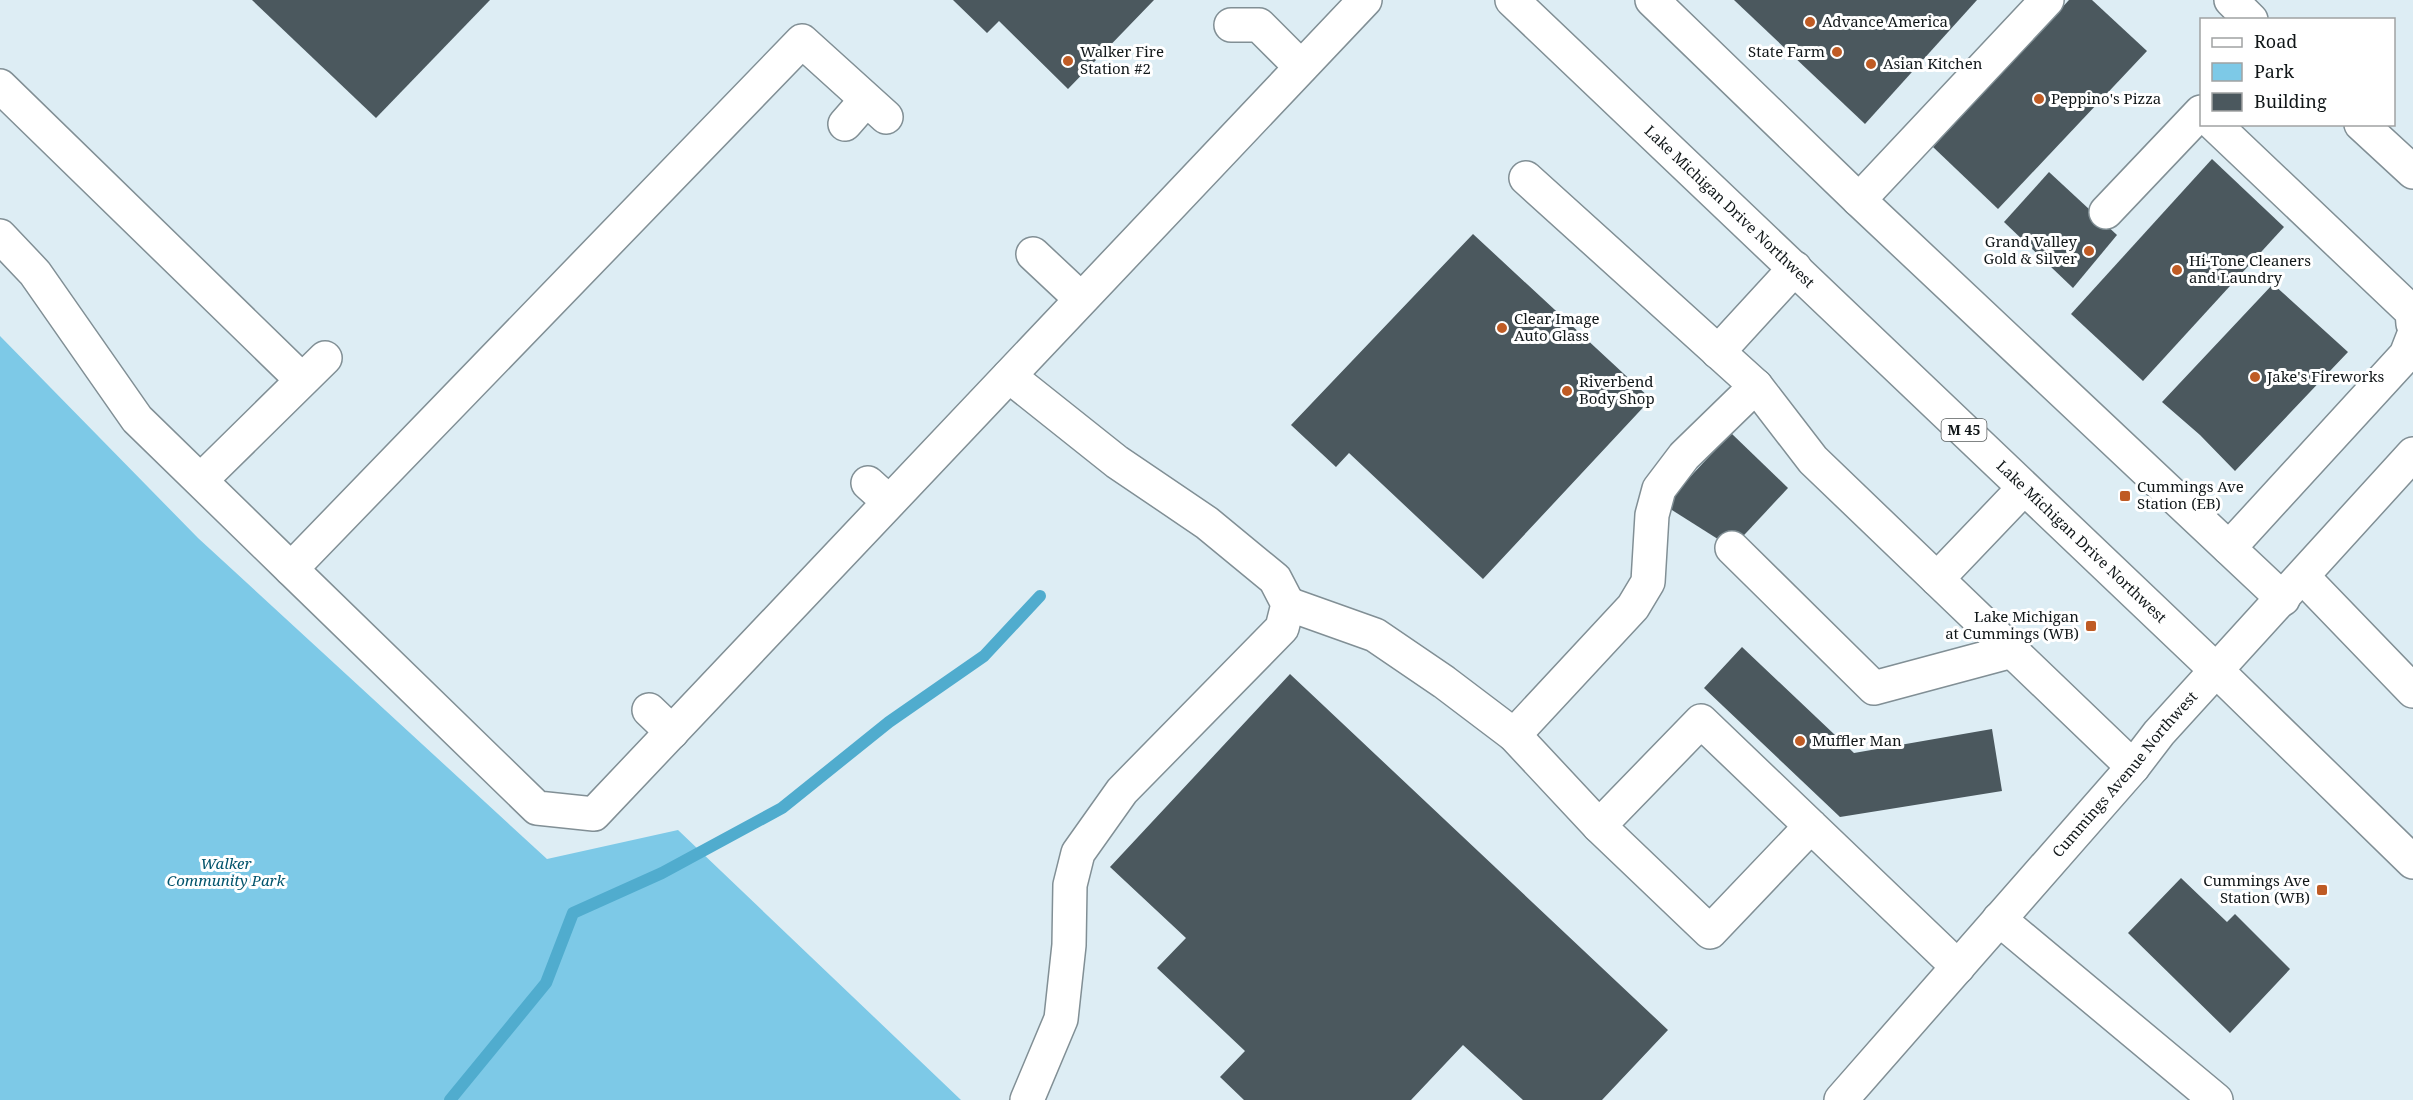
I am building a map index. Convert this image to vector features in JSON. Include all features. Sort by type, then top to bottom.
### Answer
[{"type":"main road","name":"Lake Michigan Drive Northwest","points":[[1512,0],[2411,856]]},
{"type":"main road","points":[[1652,0],[1859,200],[2229,548],[2293,588],[2413,692]]},
{"type":"main road","points":[[1859,200],[2047,0]]},
{"type":"main road","points":[[2231,0],[2249,18]]},
{"type":"main road","points":[[0,236],[35,273],[137,419],[291,569],[537,808],[594,814],[661,721],[878,493],[1009,376],[1081,299],[1121,278],[1283,107],[1301,67],[1358,11]]},
{"type":"main road","points":[[1231,25],[1259,25],[1301,67]]},
{"type":"main road","points":[[291,569],[802,41],[876,108],[845,124]]},
{"type":"main road","points":[[0,87],[302,380]]},
{"type":"main road","points":[[2106,212],[2200,114]]},
{"type":"main road","points":[[2216,126],[2413,312],[2411,344],[2229,548]]},
{"type":"main road","points":[[2363,126],[2413,172]]},
{"type":"main road","points":[[1526,178],[1756,386],[1813,459],[2133,767]]},
{"type":"main road","points":[[1033,254],[1081,299]]},
{"type":"main road","points":[[1718,352],[1795,268]]},
{"type":"main road","points":[[201,480],[325,358]]},
{"type":"main road","points":[[1009,376],[1117,462],[1215,530],[1275,579],[1288,604],[1282,628],[1122,791],[1078,853],[1070,885],[1069,945],[1061,1019],[1028,1100]]},
{"type":"main road","points":[[1514,735],[1633,607],[1648,582],[1652,515],[1659,489],[1684,456],[1756,386]]},
{"type":"main road","name":"Cummings Avenue Northwest","points":[[1841,1100],[2133,767],[2158,733],[2293,588],[2413,454]]},
{"type":"main road","points":[[1937,579],[2024,488]]},
{"type":"main road","points":[[1732,548],[1874,688],[2012,651]]},
{"type":"main road","points":[[1288,604],[1375,635],[1444,682],[1514,735],[1599,826],[1710,932],[1811,826]]},
{"type":"main road","points":[[1599,826],[1701,721],[1958,967]]},
{"type":"main road","points":[[2000,919],[2216,1100]]},
{"type":"green space","name":"Walker Community Park","points":[[0,336],[198,538],[547,859],[678,830],[961,1100],[0,1100]]},
{"type":"building","points":[[252,0],[490,0],[376,118]]},
{"type":"building","name":"Walker Fire Station #2","points":[[953,0],[1154,0],[1068,89],[999,21],[987,33]]},
{"type":"building","points":[[1734,0],[1977,0],[1865,124]]},
{"type":"building","name":"Peppino's Pizza","points":[[2069,0],[2092,0],[2147,51],[1998,209],[1933,147]]},
{"type":"building","name":"Hi-Tone Cleaners and Laundry","points":[[2212,159],[2284,227],[2143,381],[2071,314]]},
{"type":"building","points":[[2049,172],[2117,235],[2073,288],[2004,222]]},
{"type":"building","points":[[1473,234],[1651,399],[1483,579],[1349,453],[1336,467],[1291,425]]},
{"type":"building","name":"Jake's Fireworks","points":[[2273,284],[2348,352],[2235,471],[2200,435],[2162,402]]},
{"type":"building","points":[[1731,433],[1788,488],[1732,548],[1664,505]]},
{"type":"building","name":"Muffler Man","points":[[1742,647],[1854,753],[1992,729],[2002,791],[1840,817],[1704,688]]},
{"type":"building","points":[[1290,674],[1668,1030],[1602,1100],[1523,1100],[1463,1045],[1411,1100],[1244,1100],[1220,1077],[1245,1051],[1157,968],[1186,938],[1110,867]]},
{"type":"building","points":[[2181,878],[2227,922],[2235,914],[2290,969],[2230,1033],[2128,933]]},
{"type":"waterway","points":[[450,1100],[546,983],[573,913],[662,873],[782,808],[889,722],[984,656],[1040,596]]},
{"type":"place","name":"Advance America","points":[[1810,22]]},
{"type":"place","name":"State Farm","points":[[1837,52]]},
{"type":"place","name":"Walker Fire Station #2","points":[[1068,61]]},
{"type":"place","name":"Asian Kitchen","points":[[1871,64]]},
{"type":"place","name":"Peppino's Pizza","points":[[2039,99]]},
{"type":"place","name":"Grand Valley Gold & Silver","points":[[2089,251]]},
{"type":"place","name":"Hi-Tone Cleaners and Laundry","points":[[2177,270]]},
{"type":"place","name":"Clear Image Auto Glass","points":[[1502,328]]},
{"type":"place","name":"Jake's Fireworks","points":[[2255,377]]},
{"type":"place","name":"Riverbend Body Shop","points":[[1567,391]]},
{"type":"place","name":"Cummings Ave Station (EB)","points":[[2125,496]]},
{"type":"place","name":"Lake Michigan at Cummings (WB)","points":[[2091,626]]},
{"type":"place","name":"Muffler Man","points":[[1800,741]]},
{"type":"place","name":"Cummings Ave Station (WB)","points":[[2322,890]]}]
